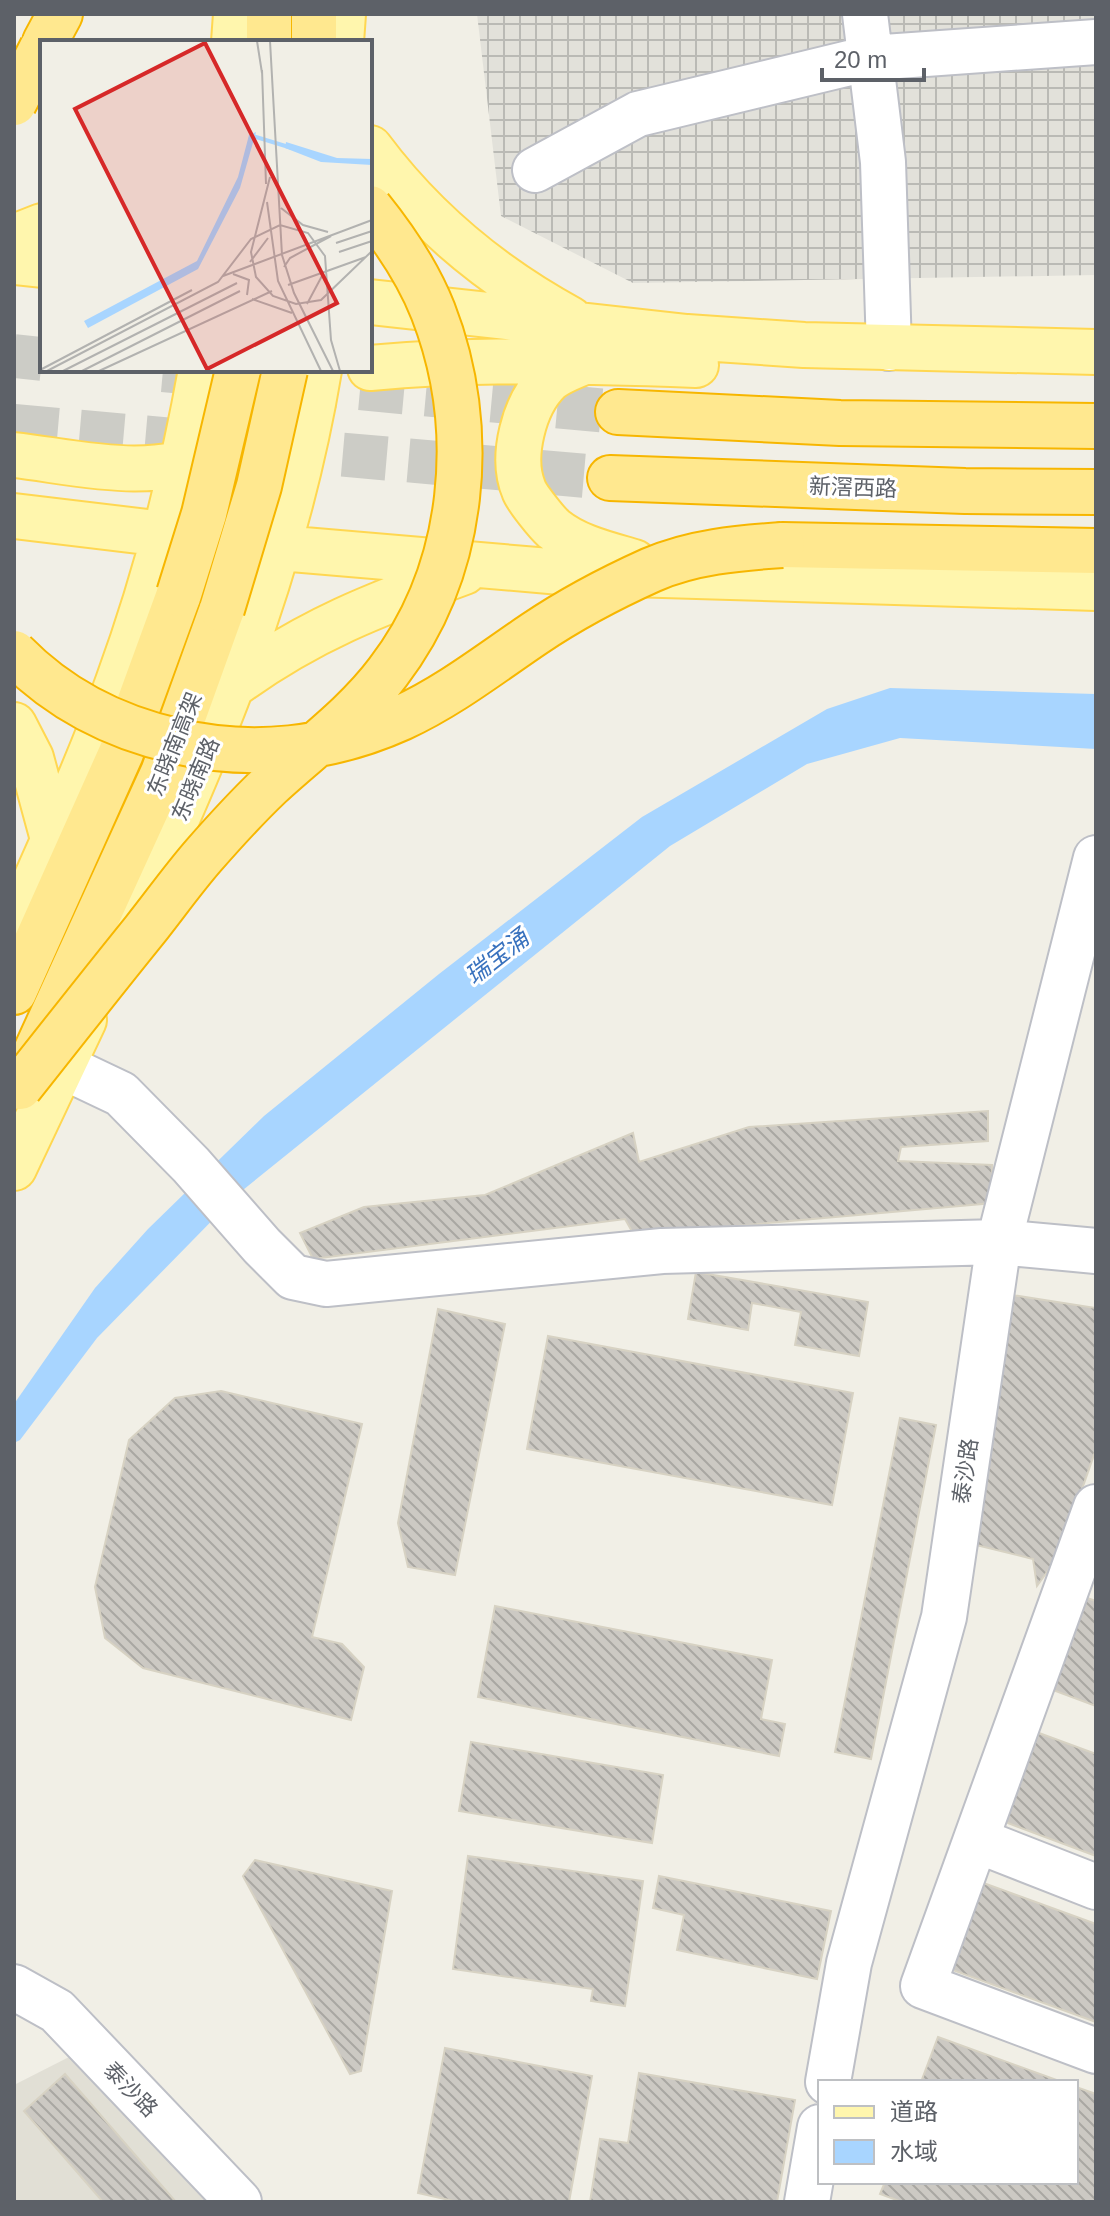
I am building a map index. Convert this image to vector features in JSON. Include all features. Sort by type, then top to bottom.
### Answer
[{"type":"highway","points":[[46,40],[60,14]]},
{"type":"highway","points":[[269,14],[269,40]]},
{"type":"highway","points":[[314,14],[314,40]]},
{"type":"highway","points":[[14,103],[40,52]]},
{"type":"highway","points":[[14,81],[40,77]]},
{"type":"highway","points":[[17,1094],[203,856],[268,787],[354,711],[387,675],[411,640],[430,600],[457,510],[461,453],[458,413],[447,352],[432,309],[409,264],[372,211]]},
{"type":"highway","name":"东晓南高架","points":[[14,992],[94,816],[147,686],[204,514],[238,372]]},
{"type":"highway","name":"东晓南高架","points":[[17,1094],[128,853],[184,721],[247,529],[311,372]]},
{"type":"highway","points":[[618,412],[840,423],[1096,426]]},
{"type":"highway","name":"新滘西路","points":[[610,478],[965,491],[1096,492]]},
{"type":"highway","points":[[14,653],[46,682],[80,705],[116,723],[205,748],[243,752],[287,750],[366,731],[402,717],[474,675],[577,607],[654,569],[695,556],[739,548],[782,545],[1096,551]]},
{"type":"main road","points":[[234,40],[236,14]]},
{"type":"main road","points":[[341,40],[343,14]]},
{"type":"main road","points":[[372,150],[402,187],[451,237],[585,343]]},
{"type":"main road","points":[[14,237],[40,227]]},
{"type":"main road","points":[[14,262],[40,265]]},
{"type":"main road","points":[[372,302],[585,343],[787,366],[889,348],[1096,352]]},
{"type":"main road","points":[[372,368],[585,343]]},
{"type":"main road","points":[[585,343],[550,378],[522,424],[519,456],[524,490],[554,528],[592,549],[678,576]]},
{"type":"main road","points":[[14,929],[118,682],[165,535],[201,372]]},
{"type":"main road","points":[[14,455],[130,468],[164,466],[197,459],[212,452],[311,372]]},
{"type":"main road","points":[[165,535],[239,435],[257,417],[295,391],[311,372]]},
{"type":"main road","name":"东晓南路","points":[[14,1168],[178,820],[232,686],[280,548],[311,372]]},
{"type":"main road","points":[[14,516],[280,548],[561,572],[1096,588]]},
{"type":"main road","points":[[232,686],[266,662],[336,622],[485,565]]},
{"type":"main road","points":[[14,725],[31,758],[53,839]]},
{"type":"street","points":[[865,14],[883,162],[889,348]]},
{"type":"street","points":[[535,170],[638,114],[870,58],[1096,42]]},
{"type":"street","name":"泰沙路","points":[[828,2080],[849,1963],[944,1617],[999,1242],[1096,858]]},
{"type":"street","points":[[62,1066],[121,1094],[293,1277],[326,1284],[662,1251],[999,1242],[1096,1251]]},
{"type":"street","points":[[1096,1507],[923,1986],[1096,2051]]},
{"type":"street","points":[[976,1840],[1096,1887]]},
{"type":"street","name":"泰沙路","points":[[14,1987],[57,2011],[239,2202]]},
{"type":"street","points":[[807,2202],[818,2139]]},
{"type":"shaded area","points":[[477,14],[1096,14],[1096,275],[633,283],[501,216]]},
{"type":"shaded area","points":[[73,2055],[214,2202],[14,2202],[14,2085]]},
{"type":"water","name":"瑞宝涌","points":[[890,688],[1096,694],[1096,749],[900,738],[807,764],[670,846],[238,1194],[97,1338],[20,1440],[14,1443],[14,1404],[95,1288],[148,1229],[264,1116],[439,974],[642,817],[827,709]]},
{"type":"building","points":[[988,1111],[988,1141],[901,1147],[898,1161],[992,1165],[993,1203],[634,1235],[625,1219],[313,1259],[300,1233],[364,1207],[485,1195],[633,1133],[639,1162],[749,1127]]},
{"type":"building","points":[[696,1272],[868,1302],[859,1356],[795,1345],[801,1312],[752,1303],[748,1330],[688,1319]]},
{"type":"building","points":[[1012,1295],[1096,1308],[1096,1449],[1059,1555],[1037,1586],[1033,1559],[972,1544]]},
{"type":"building","points":[[438,1309],[505,1324],[455,1575],[408,1567],[398,1523]]},
{"type":"building","points":[[548,1336],[853,1393],[832,1505],[527,1449]]},
{"type":"building","points":[[221,1391],[362,1424],[312,1637],[342,1644],[364,1667],[351,1720],[143,1668],[105,1638],[95,1587],[129,1440],[175,1398]]},
{"type":"building","points":[[900,1418],[936,1425],[871,1759],[835,1752]]},
{"type":"building","points":[[1084,1597],[1096,1601],[1096,1706],[1050,1689]]},
{"type":"building","points":[[495,1606],[772,1660],[761,1719],[785,1724],[779,1756],[478,1697]]},
{"type":"building","points":[[1039,1733],[1096,1754],[1096,1856],[1005,1822]]},
{"type":"building","points":[[471,1742],[663,1775],[652,1843],[459,1811]]},
{"type":"building","points":[[468,1856],[643,1881],[625,2006],[591,2001],[593,1989],[453,1969]]},
{"type":"building","points":[[255,1860],[392,1891],[361,2071],[350,2074],[243,1876]]},
{"type":"building","points":[[659,1876],[831,1911],[817,1979],[677,1950],[684,1915],[653,1908]]},
{"type":"building","points":[[978,1881],[1096,1924],[1096,2022],[947,1968]]},
{"type":"building","points":[[938,2037],[1056,2080],[922,2080]]},
{"type":"building","points":[[445,2048],[592,2076],[569,2202],[458,2202],[418,2193]]},
{"type":"building","points":[[639,2073],[795,2100],[777,2202],[590,2202],[600,2139],[628,2143]]},
{"type":"building","points":[[65,2074],[176,2202],[103,2202],[24,2111]]},
{"type":"building","points":[[1078,2088],[1096,2094],[1096,2202],[902,2202],[880,2194],[884,2184],[1078,2184]]},
{"type":"tunnel","points":[[14,356],[40,359]]},
{"type":"tunnel","points":[[185,372],[618,412]]},
{"type":"tunnel","points":[[14,426],[610,478]]}]
